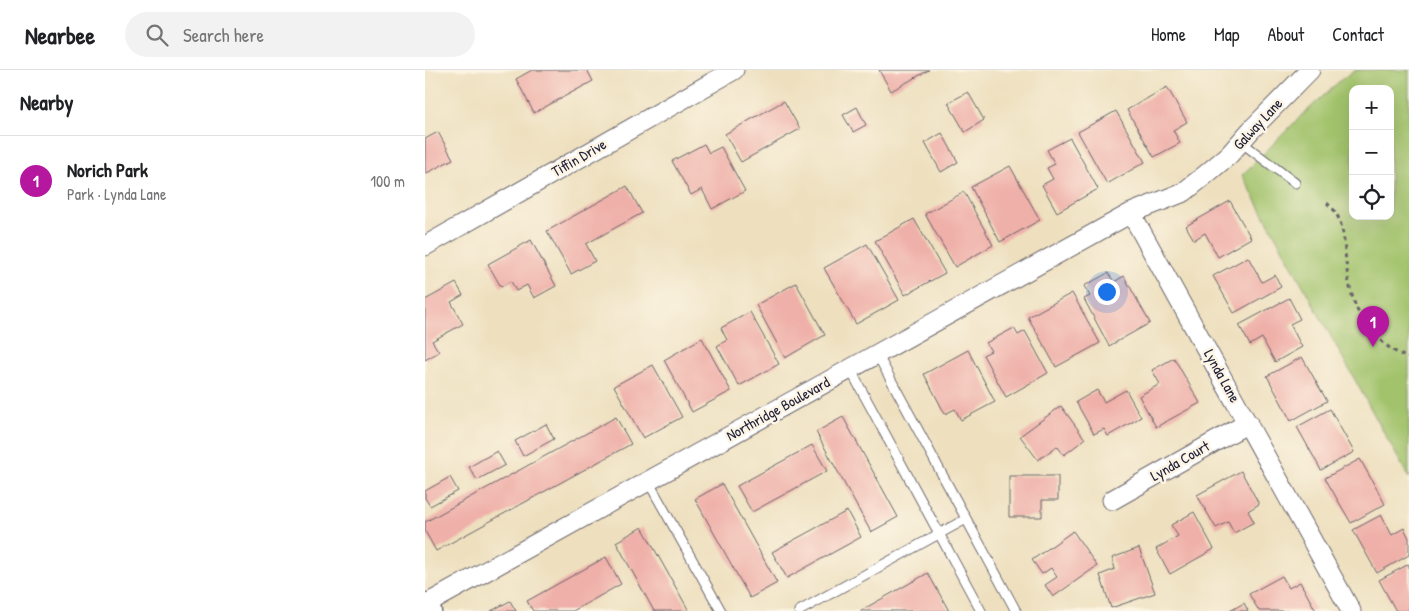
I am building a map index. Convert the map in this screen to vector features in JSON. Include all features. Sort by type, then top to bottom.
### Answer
[{"type":"main road","points":[[425,605],[428,611]]},
{"type":"street","name":"Tiffin Drive","points":[[425,246],[734,70]]},
{"type":"street","name":"Galway Lane","points":[[1131,212],[1184,192],[1205,176],[1229,155],[1311,70]]},
{"type":"street","name":"Northridge Boulevard","points":[[425,605],[1131,212]]},
{"type":"street","name":"Lynda Lane","points":[[1131,212],[1351,611]]},
{"type":"street","name":"Lynda Court","points":[[1112,500],[1248,423]]},
{"type":"lane","points":[[1241,142],[1295,183]]},
{"type":"lane","points":[[877,354],[1016,611]]},
{"type":"lane","points":[[850,369],[981,611]]},
{"type":"lane","points":[[648,481],[721,611]]},
{"type":"lane","points":[[799,611],[966,519]]},
{"type":"path","points":[[1327,203],[1337,214],[1344,235],[1347,273],[1353,304],[1372,334],[1397,354],[1409,358]]},
{"type":"green space","points":[[1356,70],[1409,70],[1409,478],[1242,175],[1299,118],[1343,78]]},
{"type":"building","points":[[532,70],[587,70],[593,81],[534,113],[516,79]]},
{"type":"building","points":[[879,70],[929,70],[891,91]]},
{"type":"building","points":[[1167,87],[1187,122],[1173,130],[1180,143],[1154,157],[1127,110]]},
{"type":"building","points":[[968,92],[984,120],[965,132],[948,103]]},
{"type":"building","points":[[784,101],[800,129],[741,162],[725,134]]},
{"type":"building","points":[[857,107],[866,125],[853,132],[843,115]]},
{"type":"building","points":[[1116,111],[1145,162],[1107,184],[1078,132]]},
{"type":"building","points":[[438,132],[453,159],[425,174],[425,139]]},
{"type":"building","points":[[942,133],[958,162],[941,172],[925,143]]},
{"type":"building","points":[[1070,138],[1098,189],[1057,212],[1042,185],[1053,179],[1047,168],[1055,164],[1047,150]]},
{"type":"building","points":[[704,144],[709,153],[721,147],[745,191],[712,209],[702,189],[691,195],[672,161]]},
{"type":"building","points":[[1010,166],[1040,220],[1000,242],[971,187]]},
{"type":"building","points":[[627,186],[642,213],[586,244],[595,261],[571,274],[547,231]]},
{"type":"building","points":[[964,192],[993,245],[955,267],[925,214]]},
{"type":"building","points":[[1230,201],[1251,238],[1218,257],[1205,233],[1194,240],[1186,226]]},
{"type":"building","points":[[914,219],[945,273],[905,295],[875,241]]},
{"type":"building","points":[[531,240],[556,286],[534,298],[527,285],[516,291],[511,281],[501,287],[488,264]]},
{"type":"building","points":[[867,244],[899,300],[856,324],[824,268]]},
{"type":"building","points":[[1248,257],[1262,282],[1275,275],[1281,287],[1234,313],[1213,276]]},
{"type":"building","points":[[1108,273],[1114,282],[1124,276],[1150,323],[1109,346],[1084,299],[1090,296],[1084,286]]},
{"type":"building","points":[[456,283],[463,295],[451,302],[463,324],[432,341],[439,352],[425,360],[425,300]]},
{"type":"building","points":[[796,283],[825,335],[785,358],[756,305]]},
{"type":"building","points":[[1072,293],[1100,343],[1056,367],[1028,317]]},
{"type":"building","points":[[1289,298],[1300,319],[1290,324],[1302,347],[1275,362],[1262,338],[1250,345],[1239,325]]},
{"type":"building","points":[[750,312],[779,364],[739,386],[717,346],[727,340],[721,328]]},
{"type":"building","points":[[1014,328],[1018,335],[1025,331],[1048,373],[1006,397],[983,355],[991,351],[986,343]]},
{"type":"building","points":[[702,338],[731,391],[692,412],[664,360]]},
{"type":"building","points":[[968,350],[995,402],[961,420],[955,409],[945,414],[924,374]]},
{"type":"building","points":[[1302,357],[1327,401],[1291,421],[1267,376]]},
{"type":"building","points":[[1174,358],[1200,403],[1156,427],[1139,396],[1160,384],[1152,370]]},
{"type":"building","points":[[653,365],[682,417],[643,438],[614,386]]},
{"type":"building","points":[[1097,390],[1104,402],[1126,390],[1141,417],[1108,436],[1104,429],[1094,434],[1076,402]]},
{"type":"building","points":[[1061,406],[1085,439],[1064,455],[1057,446],[1038,460],[1020,436]]},
{"type":"building","points":[[1330,409],[1354,452],[1321,470],[1297,427]]},
{"type":"building","points":[[616,417],[631,444],[436,551],[425,531],[425,522]]},
{"type":"building","points":[[843,417],[898,517],[871,532],[816,432]]},
{"type":"building","points":[[546,424],[554,439],[523,456],[515,441]]},
{"type":"building","points":[[812,445],[827,471],[752,512],[737,486]]},
{"type":"building","points":[[497,451],[505,465],[477,480],[469,467]]},
{"type":"building","points":[[1360,459],[1385,504],[1351,523],[1325,478]]},
{"type":"building","points":[[1241,471],[1259,504],[1248,511],[1254,522],[1234,533],[1228,522],[1216,528],[1197,495]]},
{"type":"building","points":[[1009,476],[1058,476],[1058,500],[1042,500],[1042,517],[1009,517]]},
{"type":"building","points":[[450,477],[458,491],[430,506],[425,498],[425,491]]},
{"type":"building","points":[[722,484],[777,583],[750,598],[695,499]]},
{"type":"building","points":[[847,511],[861,537],[787,578],[772,552]]},
{"type":"building","points":[[1194,512],[1214,549],[1170,574],[1156,549],[1178,536],[1171,525]]},
{"type":"building","points":[[1381,515],[1392,535],[1404,528],[1409,538],[1409,555],[1377,573],[1353,530]]},
{"type":"building","points":[[642,527],[689,611],[654,611],[616,542]]},
{"type":"building","points":[[1073,531],[1097,566],[1053,597],[1045,585],[1057,577],[1051,568],[1042,574],[1032,560]]},
{"type":"building","points":[[1139,548],[1155,593],[1111,608],[1100,575],[1115,569],[1112,558]]},
{"type":"building","points":[[606,557],[621,584],[573,611],[533,611],[527,601]]},
{"type":"building","points":[[1409,564],[1409,611],[1396,611],[1379,580]]},
{"type":"building","points":[[928,573],[949,611],[860,611]]},
{"type":"building","points":[[1282,576],[1289,588],[1300,582],[1316,611],[1259,611],[1249,594]]},
{"type":"building","points":[[510,601],[516,611],[491,611]]},
{"type":"building","points":[[1244,603],[1248,611],[1230,611]]},
{"type":"place","name":"Norich Park","points":[[1373,347]]}]
